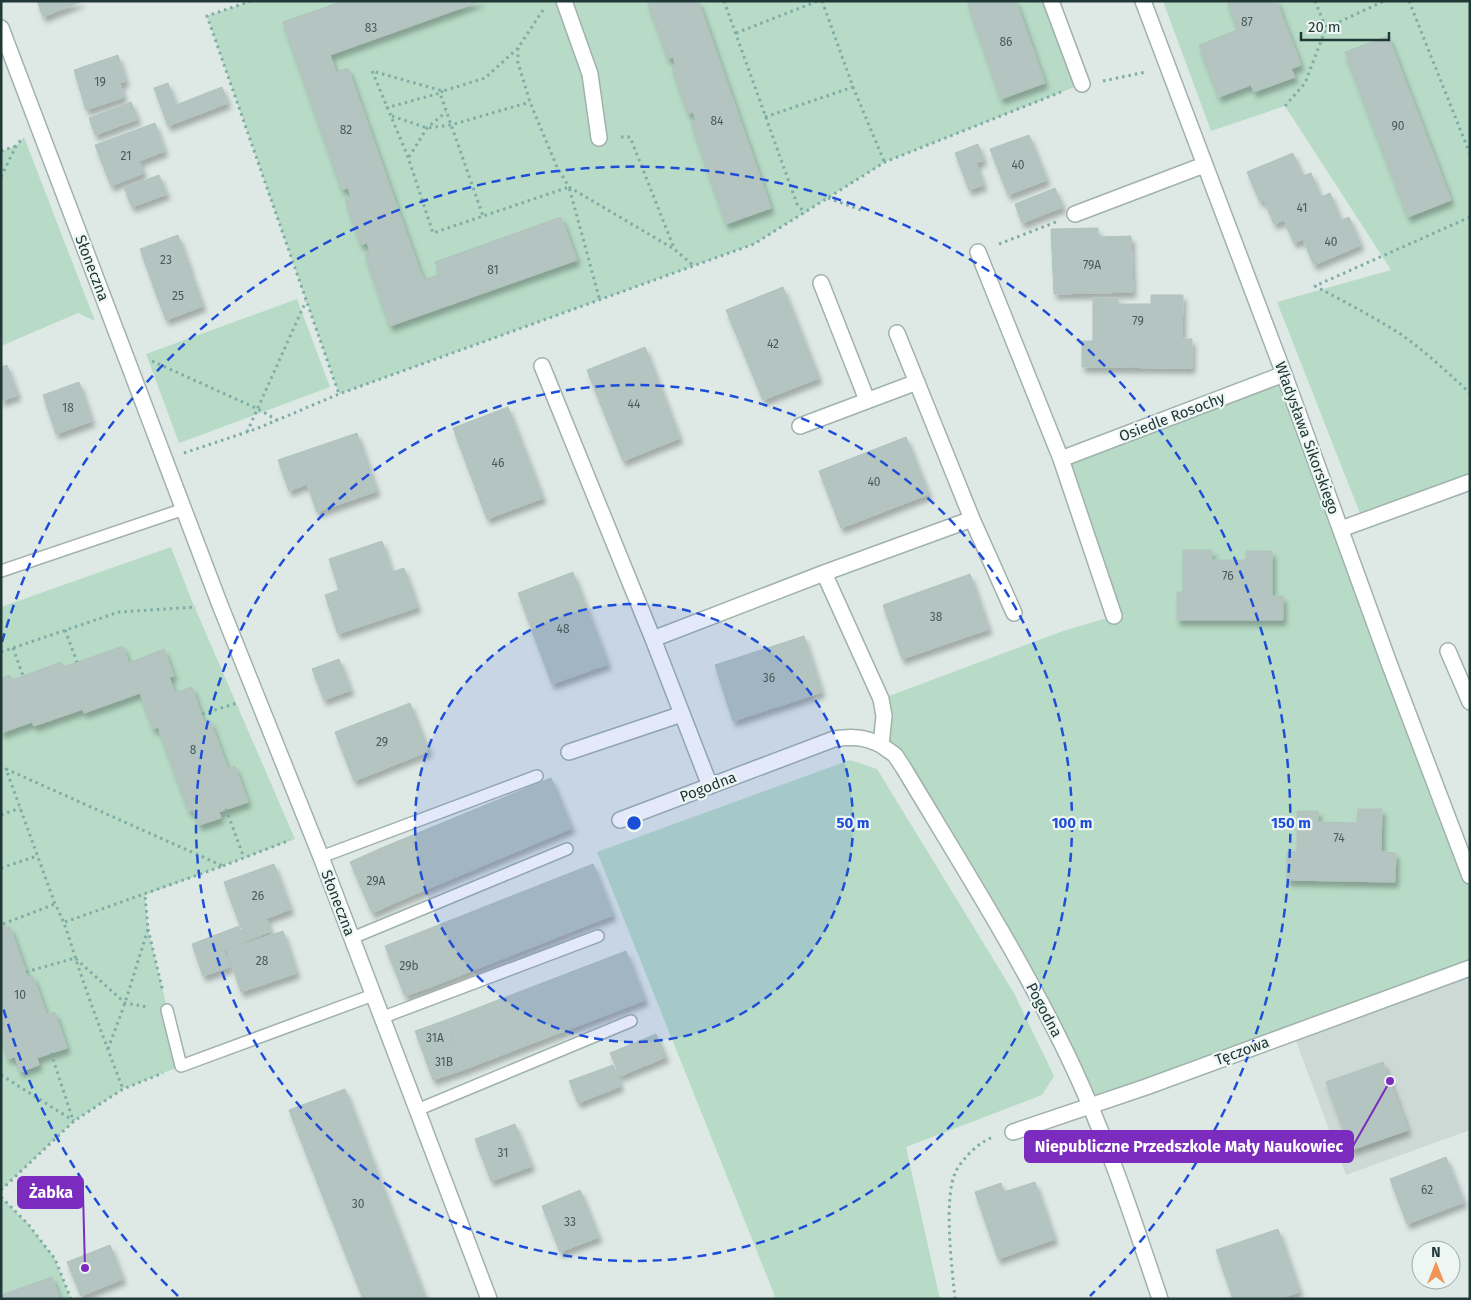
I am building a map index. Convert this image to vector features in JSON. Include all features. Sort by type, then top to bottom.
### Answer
[{"type":"street","points":[[564,1],[590,74],[599,138]]},
{"type":"street","points":[[1051,1],[1082,84]]},
{"type":"street","name":"Władysława Sikorskiego","points":[[1143,1],[1341,529],[1465,849],[1470,876]]},
{"type":"street","name":"Słoneczna","points":[[1,28],[220,605],[321,857],[489,1299]]},
{"type":"street","points":[[1075,214],[1204,165]]},
{"type":"street","points":[[978,252],[1061,459],[1114,616]]},
{"type":"street","points":[[822,284],[867,400]]},
{"type":"street","points":[[897,333],[972,519],[1014,613]]},
{"type":"street","points":[[542,366],[653,639],[710,786]]},
{"type":"street","name":"Osiedle Rosochy","points":[[1061,459],[1284,374]]},
{"type":"street","points":[[800,426],[917,382]]},
{"type":"street","points":[[1341,529],[1470,482]]},
{"type":"street","points":[[653,639],[824,573],[972,519]]},
{"type":"street","points":[[824,573],[881,699],[884,716],[882,744]]},
{"type":"street","points":[[1448,651],[1470,702]]},
{"type":"street","points":[[569,752],[682,714]]},
{"type":"street","name":"Pogodna","points":[[620,820],[834,739],[851,736],[868,738],[882,744],[895,755],[964,868],[1061,1041],[1091,1107],[1160,1299]]},
{"type":"street","name":"Tęczowa","points":[[1013,1132],[1091,1107],[1470,968]]},
{"type":"lane","points":[[1,571],[184,509]]},
{"type":"lane","points":[[321,857],[537,776]]},
{"type":"lane","points":[[352,938],[566,849]]},
{"type":"lane","points":[[381,1018],[598,936]]},
{"type":"lane","points":[[167,1010],[181,1066],[373,995]]},
{"type":"lane","points":[[417,1110],[631,1021]]},
{"type":"path","points":[[250,1],[207,16],[339,394]]},
{"type":"path","points":[[724,1],[797,204],[805,213]]},
{"type":"path","points":[[736,32],[818,1]]},
{"type":"path","points":[[822,1],[853,87],[885,162]]},
{"type":"path","points":[[1285,106],[1305,83],[1326,28],[1315,1]]},
{"type":"path","points":[[1326,28],[1384,1]]},
{"type":"path","points":[[1409,1],[1470,154]]},
{"type":"path","points":[[386,108],[485,78],[518,48],[544,9]]},
{"type":"path","points":[[518,48],[518,63],[530,102],[557,166],[569,187],[600,301]]},
{"type":"path","points":[[173,480],[191,474],[183,453],[247,433],[339,394],[754,244],[885,162],[1082,84],[1168,67]]},
{"type":"path","points":[[442,92],[372,72],[408,157],[433,233],[569,187],[674,249],[695,266]]},
{"type":"path","points":[[765,117],[853,87]]},
{"type":"path","points":[[442,92],[446,112],[483,216]]},
{"type":"path","points":[[392,116],[427,128],[451,125],[530,102]]},
{"type":"path","points":[[408,157],[427,128],[446,112]]},
{"type":"path","points":[[1,177],[16,146],[24,137],[40,131]]},
{"type":"path","points":[[599,138],[630,137],[674,249]]},
{"type":"path","points":[[1,151],[16,146]]},
{"type":"path","points":[[828,198],[864,211]]},
{"type":"path","points":[[978,252],[1075,214]]},
{"type":"path","points":[[1470,217],[1315,286],[1363,311],[1400,334],[1438,364],[1470,393]]},
{"type":"path","points":[[247,433],[306,300]]},
{"type":"path","points":[[147,359],[258,409],[277,420]]},
{"type":"path","points":[[1,652],[119,612],[220,605]]},
{"type":"path","points":[[65,630],[77,662]]},
{"type":"path","points":[[13,648],[23,676]]},
{"type":"path","points":[[202,714],[244,701]]},
{"type":"path","points":[[6,769],[37,856],[65,922],[75,958],[123,1089]]},
{"type":"path","points":[[1,770],[6,769],[223,866]]},
{"type":"path","points":[[1,815],[20,808]]},
{"type":"path","points":[[226,809],[244,858]]},
{"type":"path","points":[[65,922],[145,895],[295,839]]},
{"type":"path","points":[[1,868],[37,856]]},
{"type":"path","points":[[75,958],[125,1003],[167,1010],[148,929],[145,895]]},
{"type":"path","points":[[3,924],[56,904]]},
{"type":"path","points":[[108,1050],[148,929]]},
{"type":"path","points":[[26,972],[75,958]]},
{"type":"path","points":[[51,1054],[74,1121]]},
{"type":"path","points":[[1,1190],[74,1121],[123,1089],[181,1066]]},
{"type":"path","points":[[1,1075],[74,1121]]},
{"type":"path","points":[[955,1299],[950,1199],[956,1171],[972,1151],[990,1138],[1013,1132]]},
{"type":"path","points":[[1,1197],[28,1224],[54,1259],[71,1299]]},
{"type":"shaded area","points":[[1470,968],[1470,1130],[1346,1175],[1293,1033]]},
{"type":"green space","points":[[251,1],[1051,1],[1082,84],[885,162],[754,244],[339,394],[207,16]]},
{"type":"green space","points":[[1163,1],[1470,1],[1470,482],[1363,521],[1277,302],[1391,270],[1285,106],[1211,131]]},
{"type":"green space","points":[[24,137],[95,321],[78,313],[1,346],[1,151],[16,146]]},
{"type":"green space","points":[[297,299],[330,387],[179,443],[146,354]]},
{"type":"green space","points":[[1284,374],[1470,876],[1470,968],[1091,1107],[1061,1041],[881,745],[881,699],[1063,631],[1114,616],[1061,459]]},
{"type":"green space","points":[[171,547],[192,601],[295,839],[145,895],[148,929],[181,1066],[123,1089],[74,1121],[1,1190],[1,607]]},
{"type":"green space","points":[[850,760],[877,769],[1014,993],[1054,1076],[1042,1095],[906,1147],[940,1299],[776,1299],[597,852]]},
{"type":"green space","points":[[1,1197],[28,1224],[55,1259],[71,1299],[1,1299]]},
{"type":"building","points":[[37,1],[82,1],[43,17]]},
{"type":"building","points":[[342,1],[481,1],[344,50],[329,6]]},
{"type":"building","points":[[647,1],[698,1],[704,17],[659,33]]},
{"type":"building","points":[[967,1],[1016,1],[1045,83],[1001,99]]},
{"type":"building","points":[[1227,1],[1277,1],[1281,13],[1238,30]]},
{"type":"building","points":[[329,6],[344,50],[330,55],[336,72],[348,68],[418,266],[374,281],[365,254],[370,252],[367,243],[361,245],[345,199],[351,197],[348,188],[342,190],[283,22]]},
{"type":"building","points":[[1281,13],[1301,65],[1291,69],[1295,77],[1254,92],[1251,85],[1219,97],[1199,45]]},
{"type":"building","points":[[704,17],[771,208],[726,224],[691,122],[696,120],[693,112],[688,114],[672,67],[676,66],[673,57],[668,59],[659,33]]},
{"type":"building","points":[[1388,36],[1451,200],[1408,217],[1345,52]]},
{"type":"building","points":[[118,55],[126,81],[120,83],[124,97],[86,110],[74,70]]},
{"type":"building","points":[[168,83],[176,105],[222,87],[228,103],[168,126],[154,88]]},
{"type":"building","points":[[131,102],[138,119],[95,135],[89,118]]},
{"type":"building","points":[[155,123],[165,151],[139,161],[144,173],[111,186],[95,145]]},
{"type":"building","points":[[1029,135],[1047,180],[1008,195],[990,149]]},
{"type":"building","points":[[978,144],[984,160],[976,163],[984,185],[969,190],[955,153]]},
{"type":"building","points":[[1293,153],[1303,176],[1311,173],[1321,197],[1330,193],[1341,220],[1349,217],[1361,245],[1314,265],[1303,239],[1294,243],[1284,220],[1274,224],[1264,200],[1260,202],[1247,172]]},
{"type":"building","points":[[159,175],[167,194],[132,207],[124,188]]},
{"type":"building","points":[[1055,188],[1063,207],[1022,223],[1015,204]]},
{"type":"building","points":[[561,217],[577,260],[390,326],[374,281],[418,266],[424,280],[440,274],[435,262]]},
{"type":"building","points":[[1098,228],[1098,237],[1131,236],[1133,292],[1054,294],[1051,229]]},
{"type":"building","points":[[178,235],[191,271],[153,285],[140,249]]},
{"type":"building","points":[[191,273],[203,306],[166,320],[153,286]]},
{"type":"building","points":[[783,287],[819,378],[763,400],[726,310]]},
{"type":"building","points":[[1151,295],[1183,295],[1182,339],[1192,339],[1192,368],[1082,367],[1082,341],[1093,341],[1093,298],[1118,298],[1118,304],[1151,304]]},
{"type":"building","points":[[645,347],[680,438],[623,461],[587,370]]},
{"type":"building","points":[[7,365],[18,395],[1,401],[1,367]]},
{"type":"building","points":[[79,382],[92,421],[56,434],[43,395]]},
{"type":"building","points":[[508,407],[543,498],[487,519],[453,428]]},
{"type":"building","points":[[357,433],[377,491],[317,512],[307,484],[289,491],[278,460]]},
{"type":"building","points":[[906,437],[929,494],[841,528],[819,471]]},
{"type":"building","points":[[382,541],[392,572],[404,568],[418,607],[338,634],[325,595],[339,590],[329,559]]},
{"type":"building","points":[[1183,550],[1212,550],[1212,560],[1246,560],[1246,551],[1272,551],[1272,596],[1283,596],[1283,620],[1177,620],[1177,592],[1183,592]]},
{"type":"building","points":[[573,572],[608,664],[552,684],[518,593]]},
{"type":"building","points":[[970,574],[989,629],[902,659],[883,605]]},
{"type":"building","points":[[804,636],[822,692],[733,721],[715,665]]},
{"type":"building","points":[[123,646],[129,663],[164,649],[174,676],[169,677],[175,693],[192,687],[204,722],[210,720],[228,769],[235,766],[248,802],[219,812],[221,818],[199,825],[193,810],[189,811],[158,727],[153,729],[140,693],[84,713],[83,709],[34,726],[32,722],[1,733],[1,678],[10,675],[12,680],[61,662],[63,667]]},
{"type":"building","points":[[339,659],[351,690],[324,700],[312,669]]},
{"type":"building","points":[[410,703],[429,751],[354,781],[335,732]]},
{"type":"building","points":[[551,778],[572,828],[401,900],[379,849]]},
{"type":"building","points":[[1358,809],[1382,809],[1381,852],[1396,853],[1395,882],[1287,880],[1287,852],[1297,852],[1297,811],[1318,811],[1318,822],[1357,823]]},
{"type":"building","points":[[379,849],[401,900],[372,913],[350,862]]},
{"type":"building","points":[[274,864],[291,909],[241,928],[224,882]]},
{"type":"building","points":[[593,864],[613,915],[433,986],[413,935]]},
{"type":"building","points":[[1,919],[5,929],[10,927],[28,977],[33,976],[47,1015],[55,1012],[67,1048],[37,1058],[39,1065],[20,1072],[15,1057],[8,1059],[1,1039]]},
{"type":"building","points":[[267,920],[271,931],[224,950],[230,967],[203,976],[192,944],[239,926],[240,930]]},
{"type":"building","points":[[283,931],[297,973],[241,992],[227,950]]},
{"type":"building","points":[[413,935],[433,986],[405,996],[385,946]]},
{"type":"building","points":[[626,951],[645,1000],[465,1069],[446,1020]]},
{"type":"building","points":[[446,1020],[455,1044],[424,1055],[415,1031]]},
{"type":"building","points":[[656,1034],[666,1057],[620,1076],[610,1053]]},
{"type":"building","points":[[455,1044],[465,1069],[433,1080],[424,1055]]},
{"type":"building","points":[[1383,1062],[1408,1130],[1351,1150],[1326,1082]]},
{"type":"building","points":[[613,1065],[621,1086],[578,1103],[569,1081]]},
{"type":"building","points":[[345,1089],[426,1299],[363,1299],[289,1110]]},
{"type":"building","points":[[515,1124],[532,1166],[491,1181],[475,1139]]},
{"type":"building","points":[[1446,1157],[1464,1202],[1407,1224],[1390,1179]]},
{"type":"building","points":[[1035,1182],[1055,1239],[998,1259],[975,1192],[1001,1183],[1004,1192]]},
{"type":"building","points":[[580,1190],[599,1237],[560,1252],[542,1206]]},
{"type":"building","points":[[1278,1229],[1300,1292],[1279,1299],[1233,1299],[1216,1250]]},
{"type":"building","points":[[110,1245],[123,1279],[81,1296],[67,1262]]},
{"type":"building","points":[[52,1277],[60,1299],[1,1299],[1,1295]]},
{"type":"place","name":"Niepubliczne Przedszkole Mały Naukowiec","points":[[1390,1081]]},
{"type":"place","name":"Żabka","points":[[85,1268]]}]
